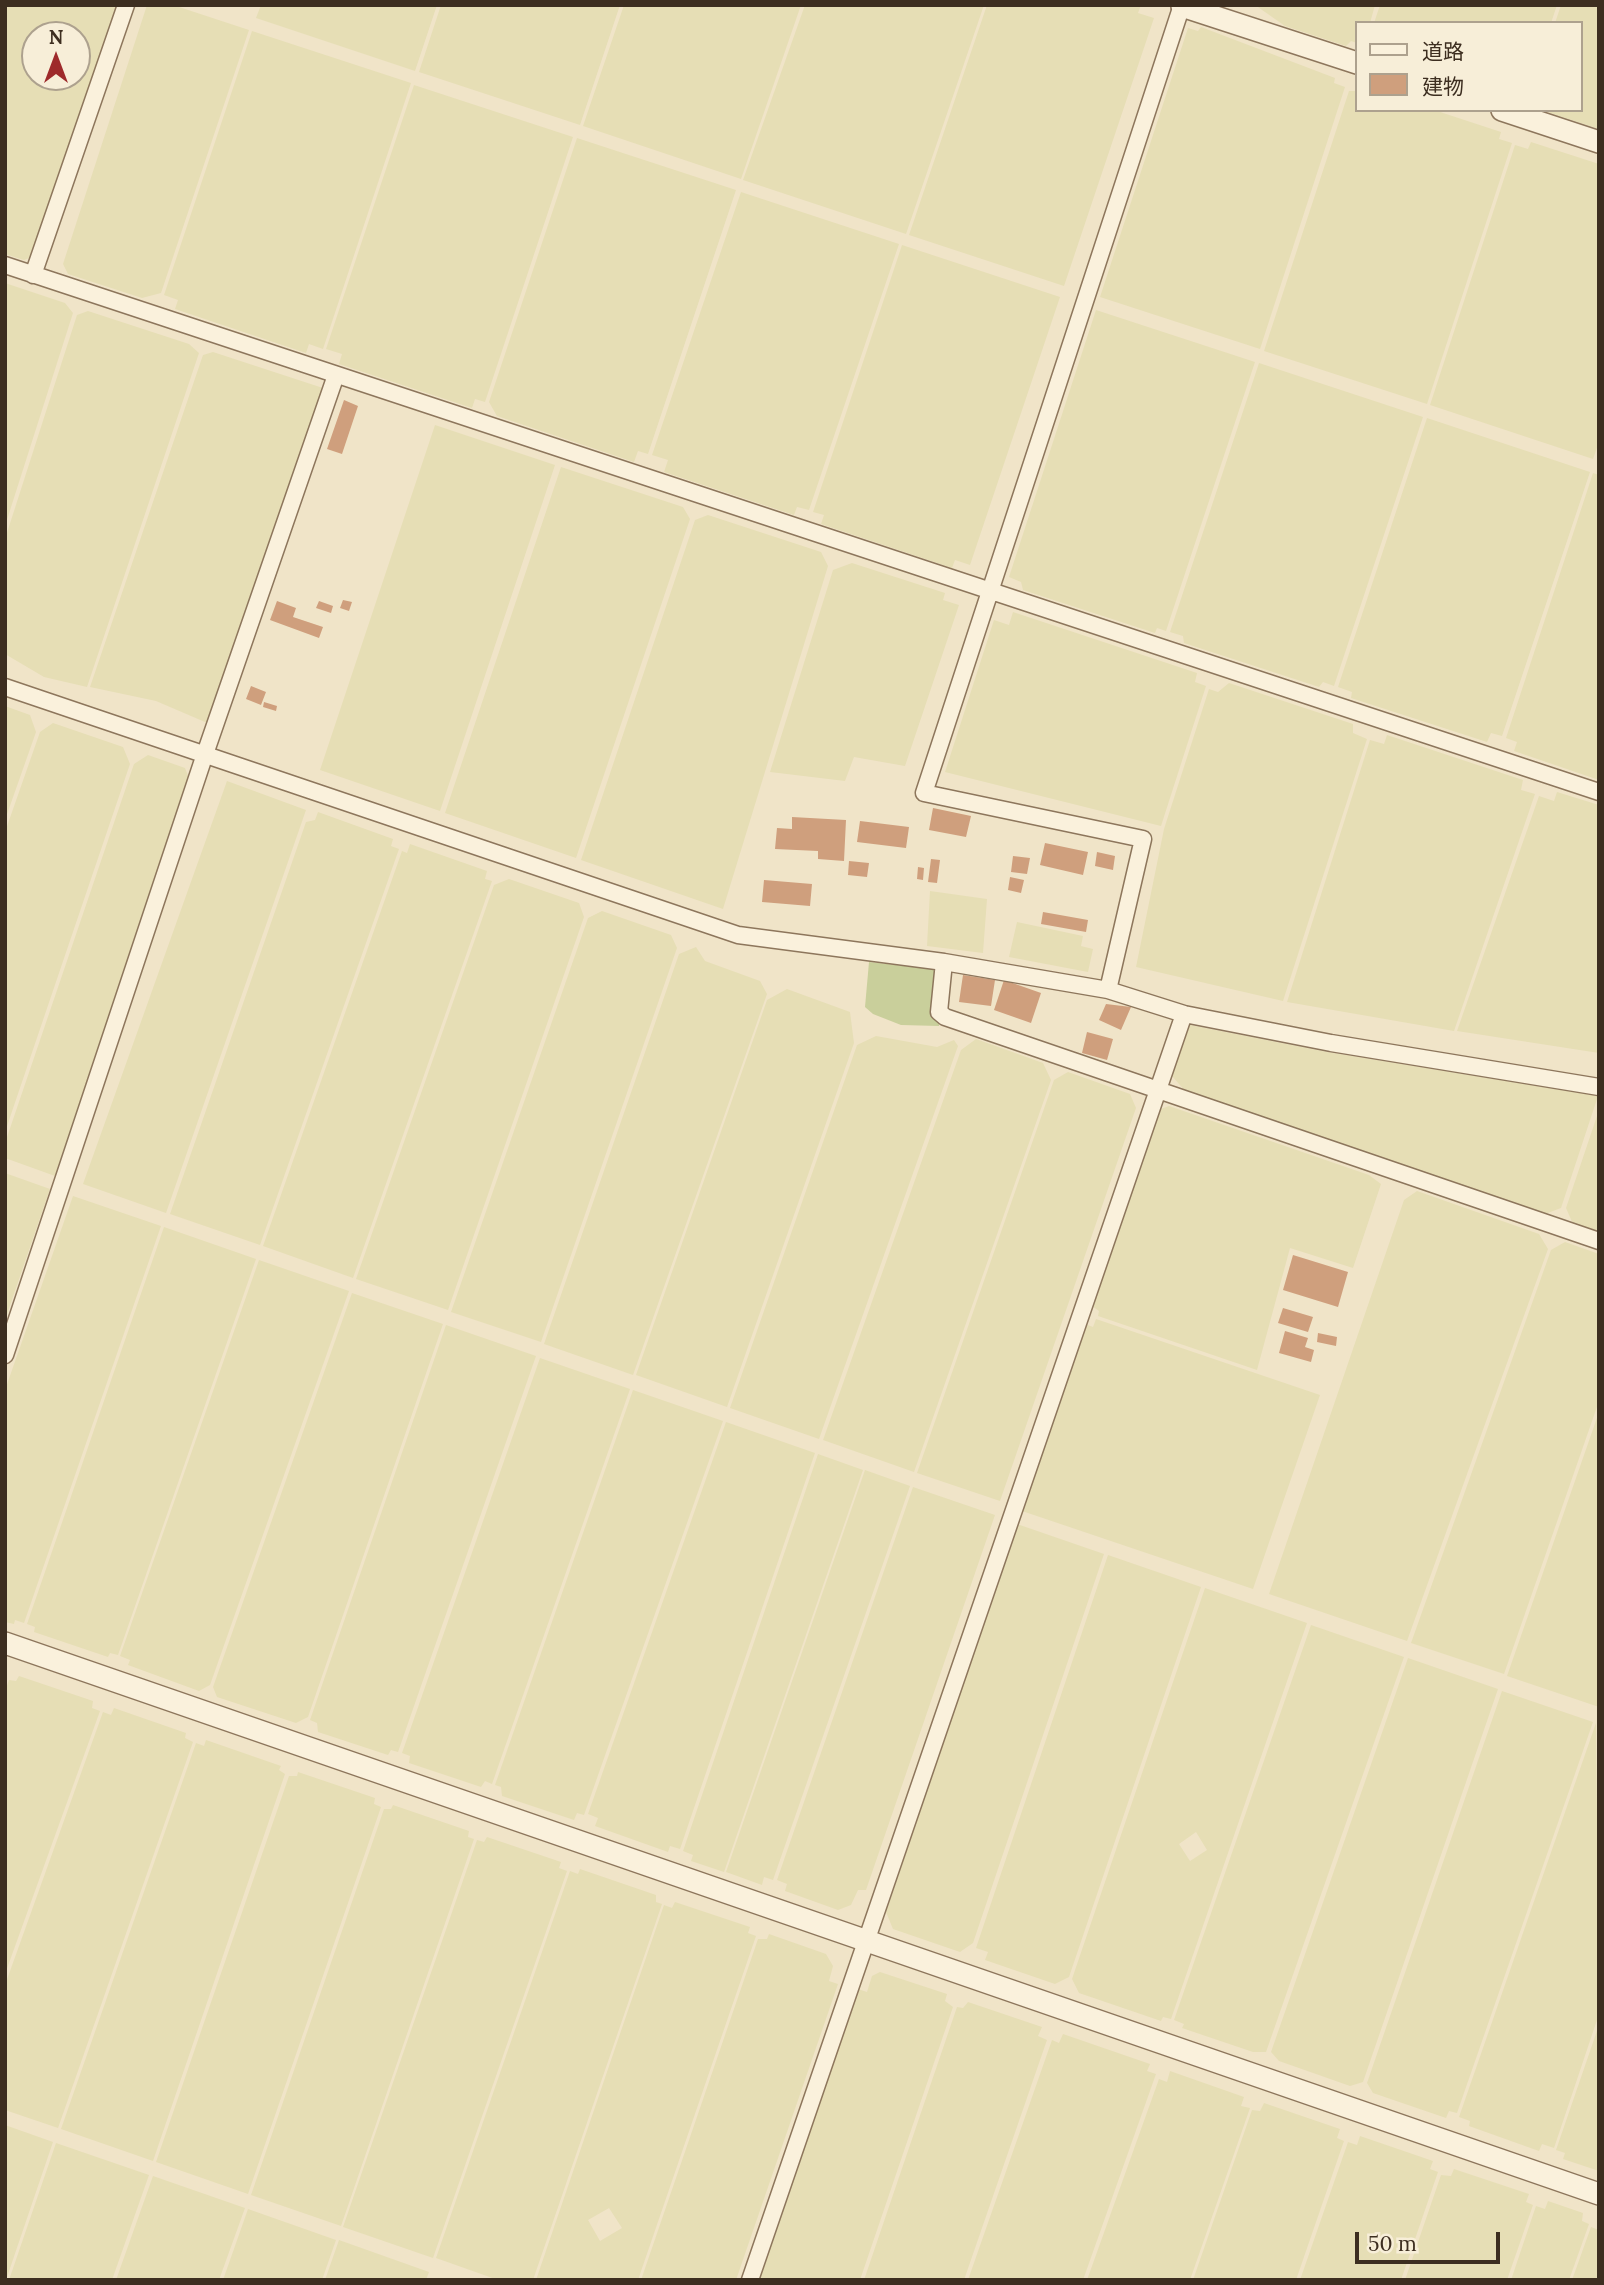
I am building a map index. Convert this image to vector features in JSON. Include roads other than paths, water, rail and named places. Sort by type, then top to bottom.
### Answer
[{"type":"street","points":[[33,275],[126,5]]},
{"type":"street","points":[[1109,986],[1143,839],[924,793],[1182,5],[1356,63]]},
{"type":"street","points":[[1508,112],[1599,142]]},
{"type":"street","points":[[5,265],[1599,792]]},
{"type":"street","points":[[5,1355],[205,754],[337,375]]},
{"type":"street","points":[[5,687],[738,935],[1109,986],[1184,1014],[1331,1043],[1599,1087]]},
{"type":"street","points":[[944,962],[939,1012],[945,1017],[1599,1241]]},
{"type":"street","points":[[750,2280],[1184,1014]]},
{"type":"street","points":[[5,1643],[1599,2194]]}]
